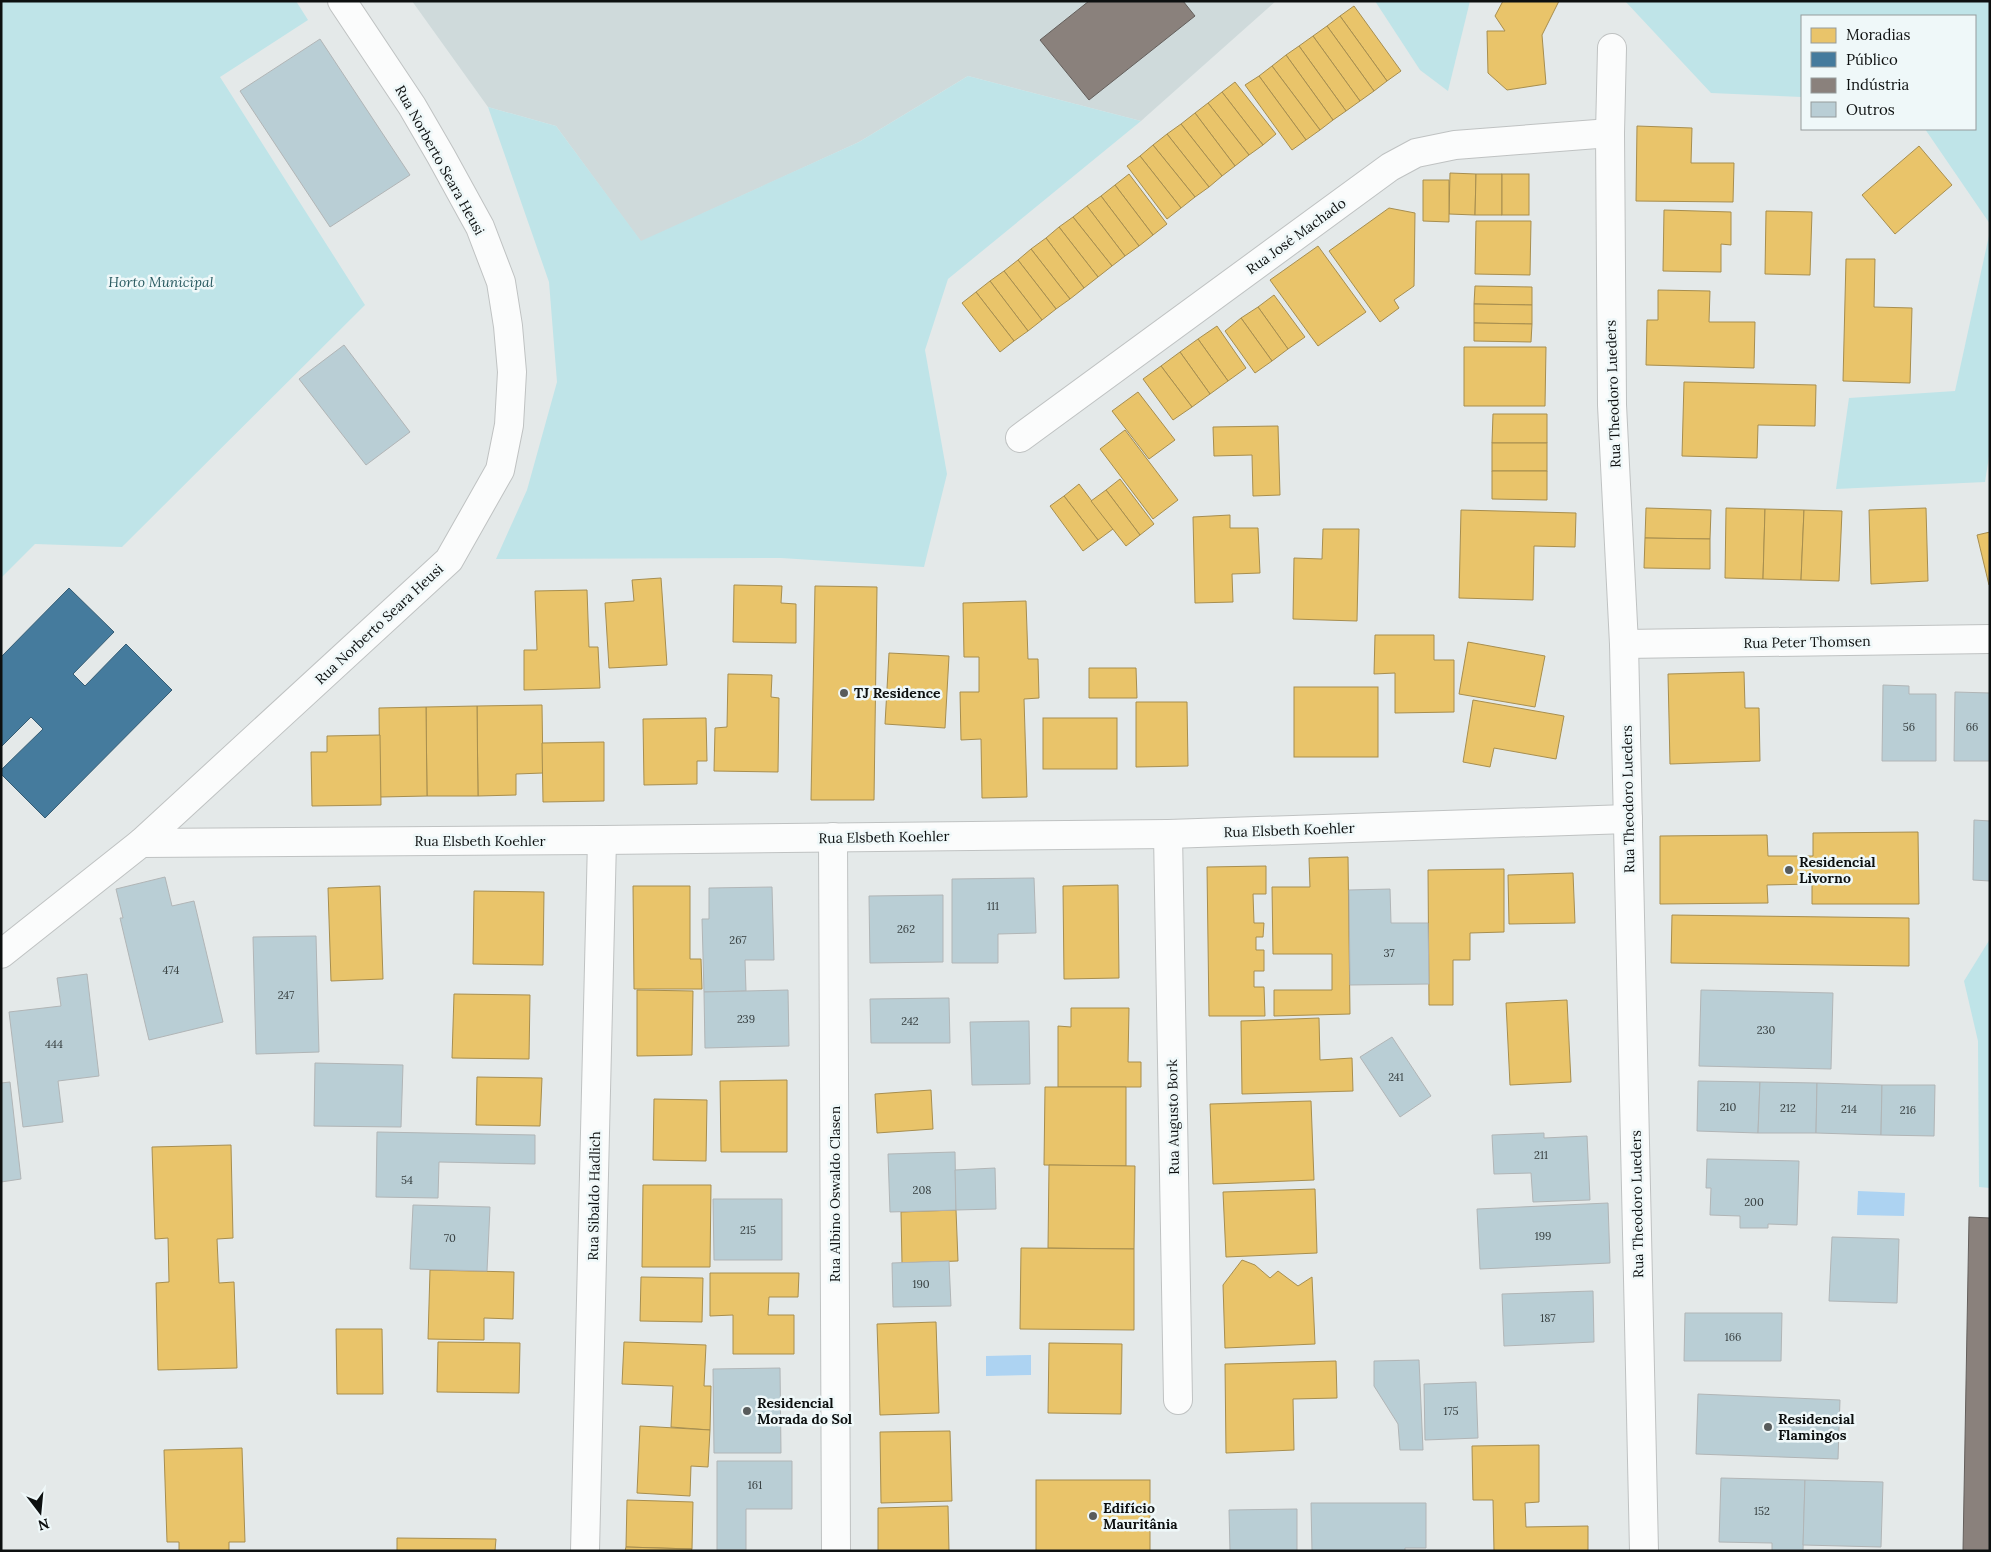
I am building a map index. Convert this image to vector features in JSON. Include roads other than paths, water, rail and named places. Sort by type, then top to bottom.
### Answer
[{"type":"street","name":"Rua Norberto Seara Heusi","points":[[1,954],[141,842],[449,560],[500,470],[509,425],[512,372],[508,326],[501,282],[480,227],[441,156],[412,106],[342,1]]},
{"type":"street","name":"Rua Theodoro Lueders","points":[[1612,48],[1610,133],[1612,405],[1624,644],[1644,1551]]},
{"type":"street","name":"Rua José Machado","points":[[1020,438],[1390,167],[1416,153],[1455,145],[1610,133]]},
{"type":"street","name":"Rua Peter Thomsen","points":[[1624,644],[1990,639]]},
{"type":"street","name":"Rua Elsbeth Koehler","points":[[141,842],[602,840],[1168,834],[1628,819]]},
{"type":"street","name":"Rua Augusto Bork","points":[[1168,834],[1178,1400]]},
{"type":"street","name":"Rua Albino Oswaldo Clasen","points":[[834,838],[836,1551]]},
{"type":"street","name":"Rua Sibaldo Hadlich","points":[[586,1551],[602,840]]},
{"type":"place","name":"TJ Residence","points":[[844,693]]},
{"type":"place","name":"Residencial Livorno","points":[[1789,870]]},
{"type":"place","name":"Residencial Morada do Sol","points":[[747,1411]]},
{"type":"place","name":"Residencial Flamingos","points":[[1768,1427]]},
{"type":"place","name":"Edifício Mauritânia","points":[[1093,1516]]},
{"type":"park label","name":"Horto Municipal","points":[[161,282]]}]
